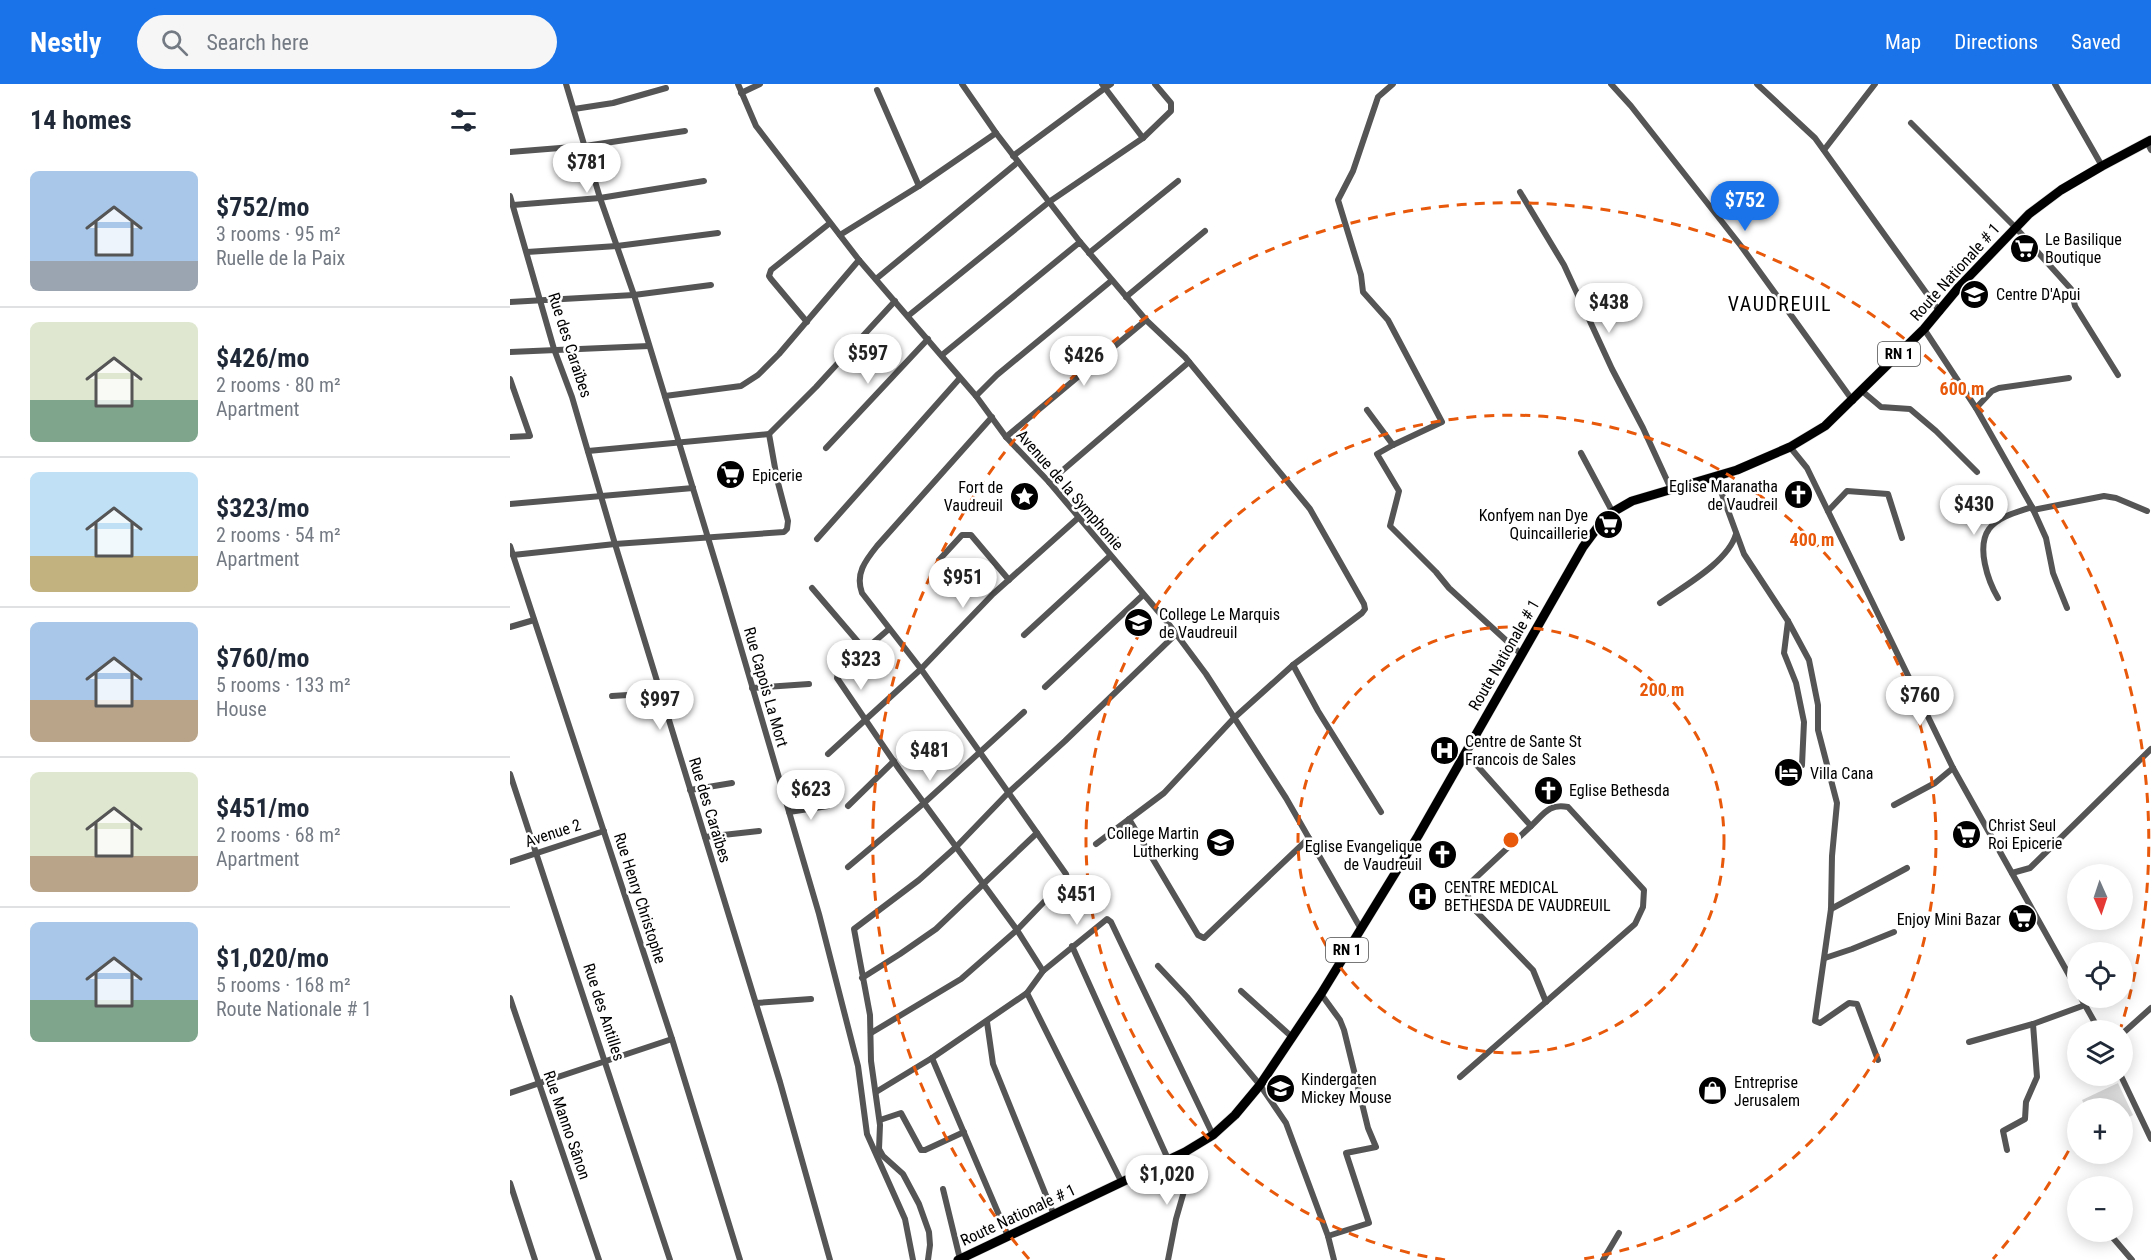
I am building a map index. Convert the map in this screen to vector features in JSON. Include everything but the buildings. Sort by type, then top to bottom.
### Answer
[{"type":"main road","name":"Route Nationale # 1","points":[[959,1259],[1185,1152],[1213,1135],[1235,1114],[1260,1085],[1321,994],[1418,836],[1583,547],[1612,511],[1632,501],[1716,478],[1790,447],[1825,426],[1924,329],[1959,287],[2029,214],[2053,196],[2102,166],[2150,144]]},
{"type":"street","name":"Rue Capois La Mort","points":[[566,84],[600,198],[634,295],[753,687],[819,914],[858,1066],[867,1134],[905,1219],[913,1260]]},
{"type":"street","name":"Avenue de la Symphonie","points":[[738,84],[756,126],[859,260],[942,355],[1006,436],[1049,482],[1176,633],[1206,674],[1286,798],[1360,929]]},
{"type":"street","points":[[741,93],[760,84]]},
{"type":"street","points":[[962,84],[1013,156],[1111,281],[1146,320],[1189,362],[1310,509],[1365,604],[1362,613],[1293,665],[1234,718],[1164,793],[1096,844]]},
{"type":"street","points":[[908,316],[1049,202],[1143,138],[1169,114],[1171,103],[1155,84]]},
{"type":"street","points":[[1393,84],[1378,97],[1353,171],[1338,200],[1361,275],[1363,292],[1388,320],[1442,422],[1377,454],[1399,491],[1390,526],[1449,588],[1521,654]]},
{"type":"street","points":[[1611,84],[1631,106],[1741,246],[1853,400]]},
{"type":"street","points":[[1756,84],[1815,138],[1940,312]]},
{"type":"street","points":[[1824,150],[1875,84]]},
{"type":"street","points":[[2055,84],[2102,166]]},
{"type":"street","points":[[1013,156],[1106,85],[1143,138]]},
{"type":"street","points":[[574,109],[613,103],[666,88]]},
{"type":"street","points":[[877,90],[919,186]]},
{"type":"street","points":[[1911,123],[2016,228],[2071,289],[2075,306],[2118,375]]},
{"type":"street","points":[[510,152],[585,146],[685,131]]},
{"type":"street","points":[[840,236],[919,186],[996,133]]},
{"type":"street","points":[[876,279],[1018,162]]},
{"type":"street","points":[[513,205],[600,198],[704,181]]},
{"type":"street","points":[[1089,253],[1179,182]]},
{"type":"street","points":[[1520,192],[1564,265],[1671,489]]},
{"type":"street","name":"Rue des Caraïbes","points":[[510,196],[554,349],[572,397],[756,1003],[830,1260]]},
{"type":"street","points":[[807,322],[771,279],[769,273],[830,223]]},
{"type":"street","points":[[1126,297],[1205,231]]},
{"type":"street","points":[[527,252],[617,246],[718,232]]},
{"type":"street","points":[[942,355],[1080,242]]},
{"type":"street","points":[[665,396],[741,386],[758,375],[807,322],[859,260]]},
{"type":"street","points":[[976,396],[997,375],[1111,281]]},
{"type":"street","points":[[510,302],[634,295],[711,285]]},
{"type":"street","points":[[588,451],[769,434],[895,301]]},
{"type":"street","points":[[1006,436],[1146,320]]},
{"type":"street","points":[[1924,329],[1977,408],[2033,508],[2046,538],[2053,573],[2067,608]]},
{"type":"street","points":[[826,448],[928,339]]},
{"type":"street","points":[[510,352],[649,346]]},
{"type":"street","points":[[1049,482],[1189,362]]},
{"type":"street","points":[[817,539],[960,378]]},
{"type":"street","points":[[1977,408],[1992,391],[1999,388],[2069,378]]},
{"type":"street","points":[[510,379],[530,436],[510,437]]},
{"type":"street","points":[[1862,392],[1881,407],[1910,409],[1977,472]]},
{"type":"street","points":[[1367,410],[1393,445]]},
{"type":"street","points":[[871,1034],[961,979],[1017,930],[1067,878],[921,669],[862,593],[859,585],[865,561],[992,417]]},
{"type":"street","points":[[513,555],[615,544],[783,532],[788,529],[788,521],[769,434]]},
{"type":"street","points":[[1790,447],[1806,468],[1828,511],[1953,768],[2067,971]]},
{"type":"street","points":[[1581,453],[1612,511]]},
{"type":"street","points":[[1716,478],[1744,554],[1788,621],[1809,660],[1818,705],[1818,730],[1837,804],[1832,856],[1831,909],[1815,1021],[1820,1023],[1849,1003],[1857,1004],[1878,1060]]},
{"type":"street","points":[[510,504],[693,488]]},
{"type":"street","points":[[1828,511],[1847,491],[1888,494],[1902,538]]},
{"type":"street","points":[[1998,598],[1989,581],[1984,544],[1988,530],[1999,520],[2033,508],[2104,496],[2116,498],[2147,511]]},
{"type":"street","points":[[828,754],[921,669],[1009,580],[1078,518]]},
{"type":"street","points":[[1660,603],[1718,560],[1734,543],[1737,533]]},
{"type":"street","points":[[939,560],[962,535],[968,534],[1009,580]]},
{"type":"street","name":"Rue Henry Christophe","points":[[510,546],[672,1039],[740,1260]]},
{"type":"street","points":[[1024,635],[1110,556]]},
{"type":"street","points":[[812,588],[865,650]]},
{"type":"street","points":[[1045,687],[1143,595]]},
{"type":"street","points":[[510,627],[534,620]]},
{"type":"street","points":[[1788,621],[1784,653],[1796,683],[1804,722],[1802,765]]},
{"type":"street","points":[[889,629],[837,675],[894,761],[1017,930],[1043,971]]},
{"type":"street","points":[[928,1260],[928,1232],[920,1204],[903,1174],[883,1156],[879,1149],[880,1120],[871,1061],[871,1034],[854,929],[919,880],[956,847],[1008,793],[1176,633]]},
{"type":"street","points":[[1293,665],[1318,711],[1381,812]]},
{"type":"street","points":[[753,687],[809,684]]},
{"type":"street","points":[[612,696],[660,693]]},
{"type":"street","points":[[848,867],[924,803],[1024,712]]},
{"type":"street","points":[[2012,873],[2030,868],[2151,749]]},
{"type":"street","points":[[1465,752],[1531,826]]},
{"type":"street","points":[[848,806],[894,761]]},
{"type":"street","points":[[1894,805],[1935,783],[1953,768]]},
{"type":"street","name":"Rue des Antilles","points":[[510,774],[670,1260]]},
{"type":"street","points":[[690,790],[732,783]]},
{"type":"street","points":[[1460,1077],[1546,1002],[1635,924],[1643,907],[1644,890],[1568,807],[1559,805],[1552,807],[1531,826],[1468,885],[1467,891],[1470,905],[1533,970],[1546,1002]]},
{"type":"street","points":[[789,812],[828,806]]},
{"type":"street","points":[[1129,819],[1198,935],[1204,938],[1309,838]]},
{"type":"street","name":"Avenue 2","points":[[510,862],[604,831]]},
{"type":"street","points":[[705,837],[759,831]]},
{"type":"street","points":[[862,978],[936,928],[1037,834]]},
{"type":"street","points":[[1831,909],[1907,868]]},
{"type":"street","points":[[876,1092],[987,1022],[1027,993],[1043,971],[1104,920],[1109,920],[1213,1135]]},
{"type":"street","points":[[1825,958],[1894,932]]},
{"type":"street","points":[[1072,946],[1168,1159]]},
{"type":"street","points":[[1158,966],[1187,997],[1260,1085],[1286,1123],[1328,1236],[1334,1260]]},
{"type":"street","points":[[1241,991],[1292,1037]]},
{"type":"street","points":[[1027,993],[1122,1182]]},
{"type":"street","points":[[1321,994],[1340,1020],[1344,1030],[1368,1128],[1376,1147],[1346,1153],[1369,1223],[1328,1236]]},
{"type":"street","name":"Rue Manno Sânon","points":[[510,998],[598,1260]]},
{"type":"street","points":[[756,1003],[811,999]]},
{"type":"street","points":[[1969,1042],[2033,1024],[2077,1008]]},
{"type":"street","points":[[2133,1024],[2151,1008]]},
{"type":"street","points":[[987,1022],[993,1064],[1054,1215]]},
{"type":"street","points":[[2007,1150],[2002,1131],[2025,1119],[2026,1102],[2037,1077],[2033,1024]]},
{"type":"street","points":[[510,1093],[672,1039]]},
{"type":"street","points":[[932,1058],[1008,1236]]},
{"type":"street","points":[[2126,1086],[2151,1138]]},
{"type":"street","points":[[880,1120],[901,1113],[921,1150],[926,1150],[964,1132]]},
{"type":"street","points":[[1168,1260],[1176,1219],[1191,1167],[1185,1152]]},
{"type":"street","points":[[510,1183],[535,1260]]},
{"type":"street","points":[[943,1189],[959,1259]]},
{"type":"street","points":[[1603,1260],[1619,1233]]},
{"type":"street","points":[[2117,1242],[2132,1260]]},
{"type":"shaded area","points":[[2112,1086],[2119,1086],[2125,1098],[2086,1098]]},
{"type":"place","name":"Le Basilique Boutique","points":[[2024,248]]},
{"type":"place","name":"Centre D'Apui","points":[[1975,294]]},
{"type":"place","name":"Epicerie","points":[[731,475]]},
{"type":"place","name":"Eglise Maranatha de Vaudreil","points":[[1799,495]]},
{"type":"place","name":"Fort de Vaudreuil","points":[[1024,496]]},
{"type":"place","name":"Konfyem nan Dye Quincaillerie","points":[[1609,524]]},
{"type":"place","name":"College Le Marquis de Vaudreuil","points":[[1138,623]]},
{"type":"place","name":"Centre de Sante St Francois de Sales","points":[[1444,750]]},
{"type":"place","name":"Villa Cana","points":[[1789,773]]},
{"type":"place","name":"Eglise Bethesda","points":[[1548,790]]},
{"type":"place","name":"Christ Seul Roi Epicerie","points":[[1967,834]]},
{"type":"place","name":"College Martin Lutherking","points":[[1220,842]]},
{"type":"place","name":"Eglise Evangelique de Vaudreuil","points":[[1443,855]]},
{"type":"place","name":"CENTRE MEDICAL BETHESDA DE VAUDREUIL","points":[[1423,896]]},
{"type":"place","name":"Enjoy Mini Bazar","points":[[2022,919]]},
{"type":"place","name":"Kindergaten Mickey Mouse","points":[[1280,1088]]},
{"type":"place","name":"Entreprise Jerusalem","points":[[1713,1091]]},
{"type":"district","name":"VAUDREUIL","points":[[1780,304]]}]
